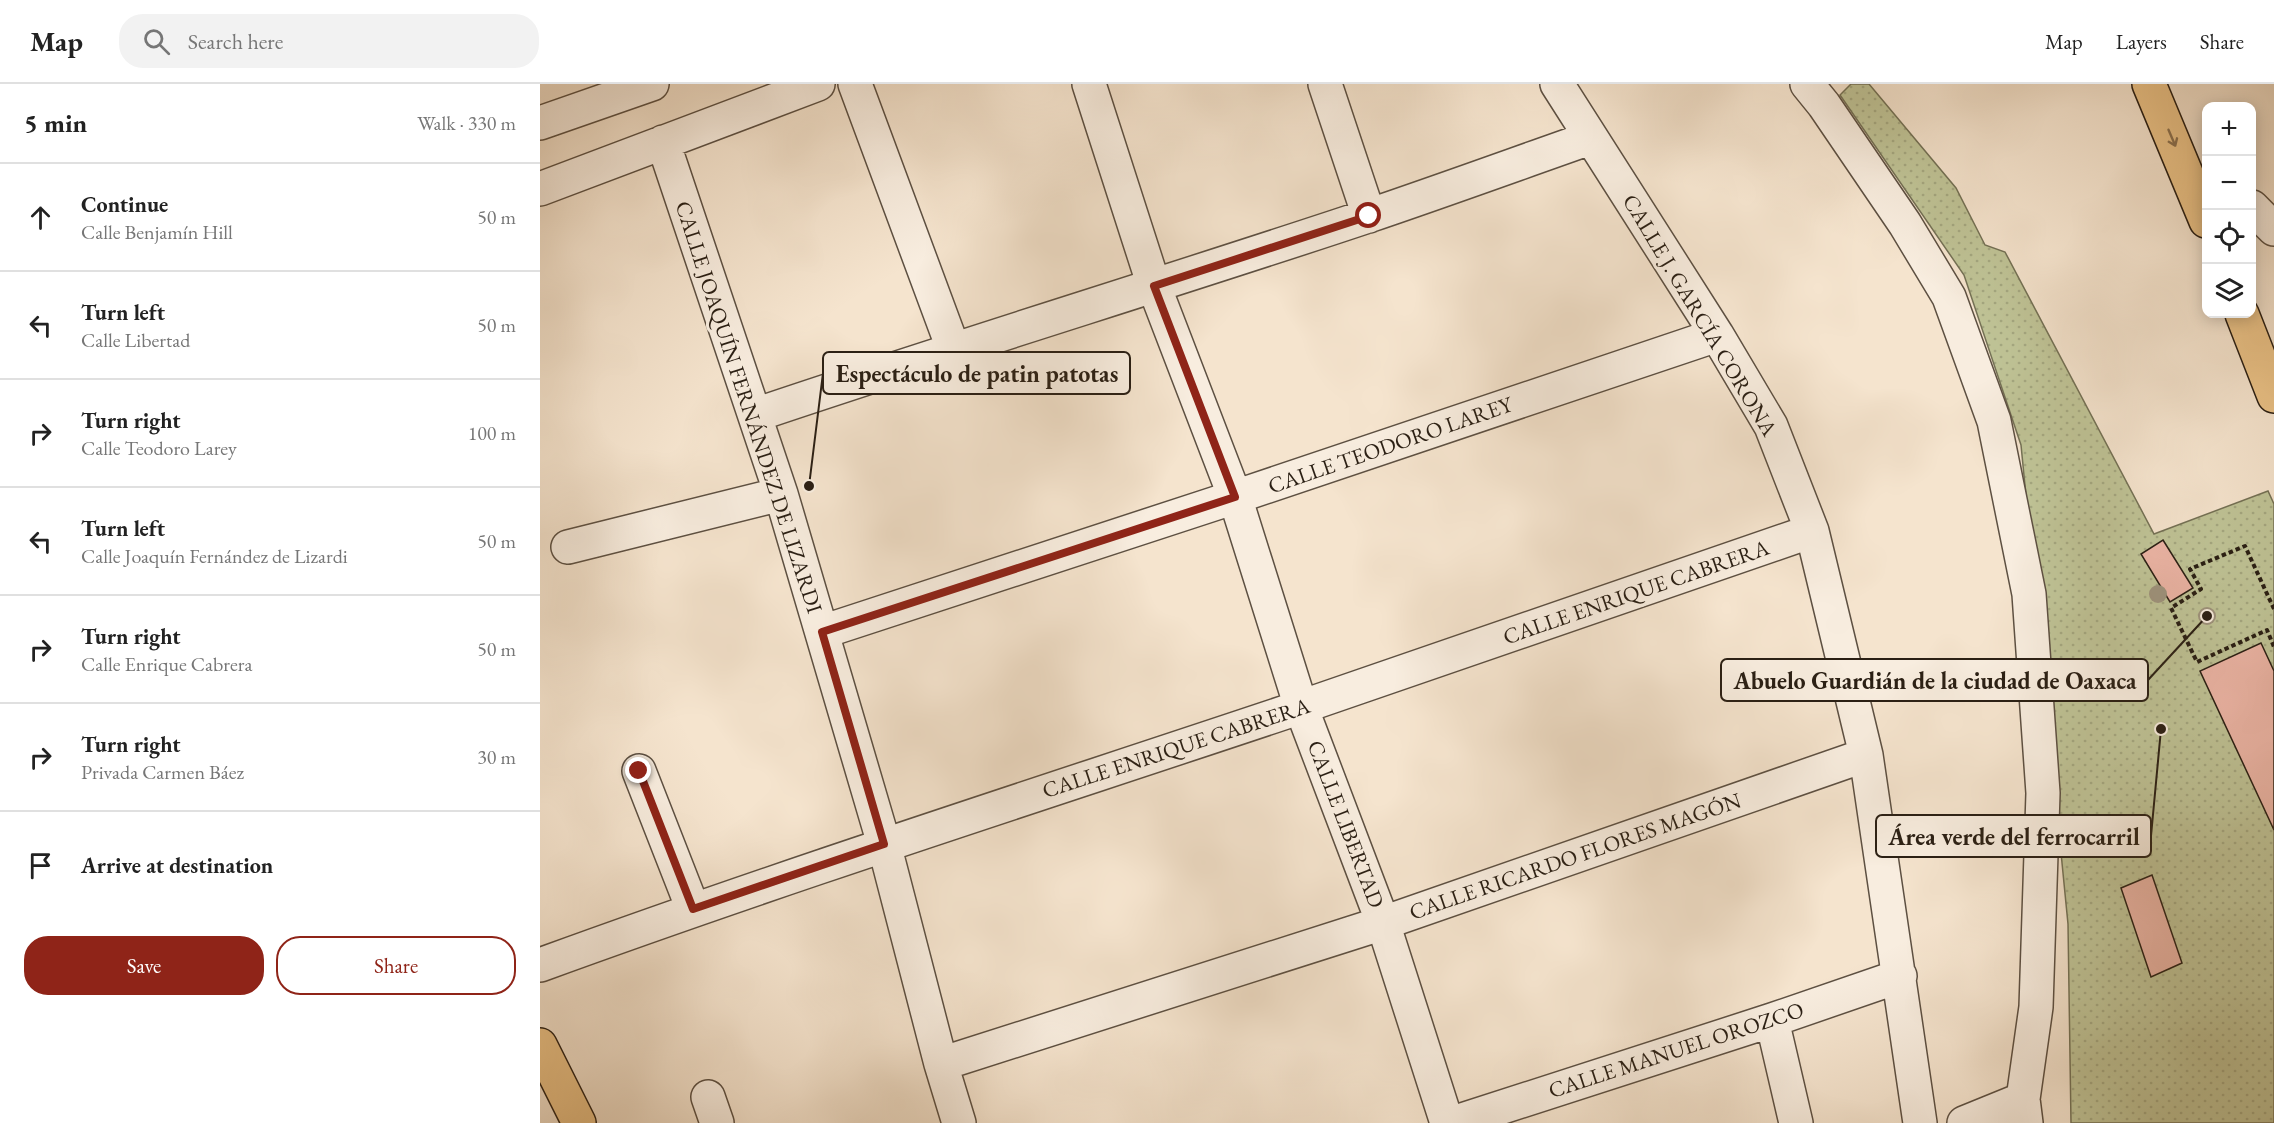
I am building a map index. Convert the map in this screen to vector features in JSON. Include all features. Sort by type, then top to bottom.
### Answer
[{"type":"main road","points":[[2149,84],[2203,210]]},
{"type":"main road","points":[[2244,318],[2274,396]]},
{"type":"main road","points":[[540,1045],[579,1123]]},
{"type":"street","points":[[540,123],[652,84]]},
{"type":"street","points":[[540,189],[818,84]]},
{"type":"street","points":[[855,84],[953,348]]},
{"type":"street","name":"CALLE LIBERTAD","points":[[1089,84],[1154,286],[1235,497],[1302,706],[1383,923],[1447,1123]]},
{"type":"street","points":[[1325,84],[1369,216]]},
{"type":"street","name":"CALLE J. GARCÍA CORONA","points":[[1557,84],[1717,335],[1772,426],[1812,531],[1866,755],[1920,1123]]},
{"type":"street","points":[[1807,84],[1824,105],[1905,224],[1949,297],[1994,421],[2029,594],[2043,793],[2036,1007],[2024,1111],[1964,1123]]},
{"type":"street","points":[[755,415],[953,348],[1369,216],[1590,138]]},
{"type":"street","name":"CALLE JOAQUÍN FERNÁNDEZ DE LIZARDI","points":[[663,142],[781,494],[884,844],[941,1064],[959,1123]]},
{"type":"street","points":[[2256,197],[2274,190]]},
{"type":"street","points":[[2255,210],[2274,229]]},
{"type":"street","name":"CALLE TEODORO LAREY","points":[[822,632],[1235,497],[1717,335]]},
{"type":"street","points":[[568,547],[781,494]]},
{"type":"street","name":"CALLE ENRIQUE CABRERA","points":[[540,965],[693,909],[1302,706],[1812,531]]},
{"type":"street","name":"CALLE RICARDO FLORES MAGÓN","points":[[941,1064],[1383,923],[1866,755]]},
{"type":"street","points":[[639,771],[693,909]]},
{"type":"street","name":"CALLE MANUEL OROZCO","points":[[1453,1123],[1772,1020],[1900,976]]},
{"type":"street","points":[[1772,1020],[1796,1123]]},
{"type":"path","points":[[2274,609],[2245,546],[2190,569],[2201,590],[2171,608],[2197,662],[2266,630],[2274,647]]},
{"type":"green space","points":[[1851,84],[1869,84],[1956,188],[1985,245],[2005,252],[2154,534],[2268,491],[2274,504],[2274,1123],[2071,1123],[2068,924],[2021,445],[1964,275],[1840,95]]},
{"type":"building","points":[[2163,540],[2193,588],[2170,602],[2141,554]]},
{"type":"building","points":[[2261,643],[2274,671],[2274,830],[2200,671]]},
{"type":"building","points":[[2152,875],[2182,963],[2151,977],[2121,888]]},
{"type":"place","name":"Espectáculo de patin patotas","points":[[809,486]]},
{"type":"place","name":"Abuelo Guardián de la ciudad de Oaxaca","points":[[2207,616]]},
{"type":"place","name":"Área verde del ferrocarril","points":[[2161,729]]},
{"type":"route","points":[[639,771],[693,909],[884,844],[822,632],[1235,497],[1154,286],[1369,216]]}]
